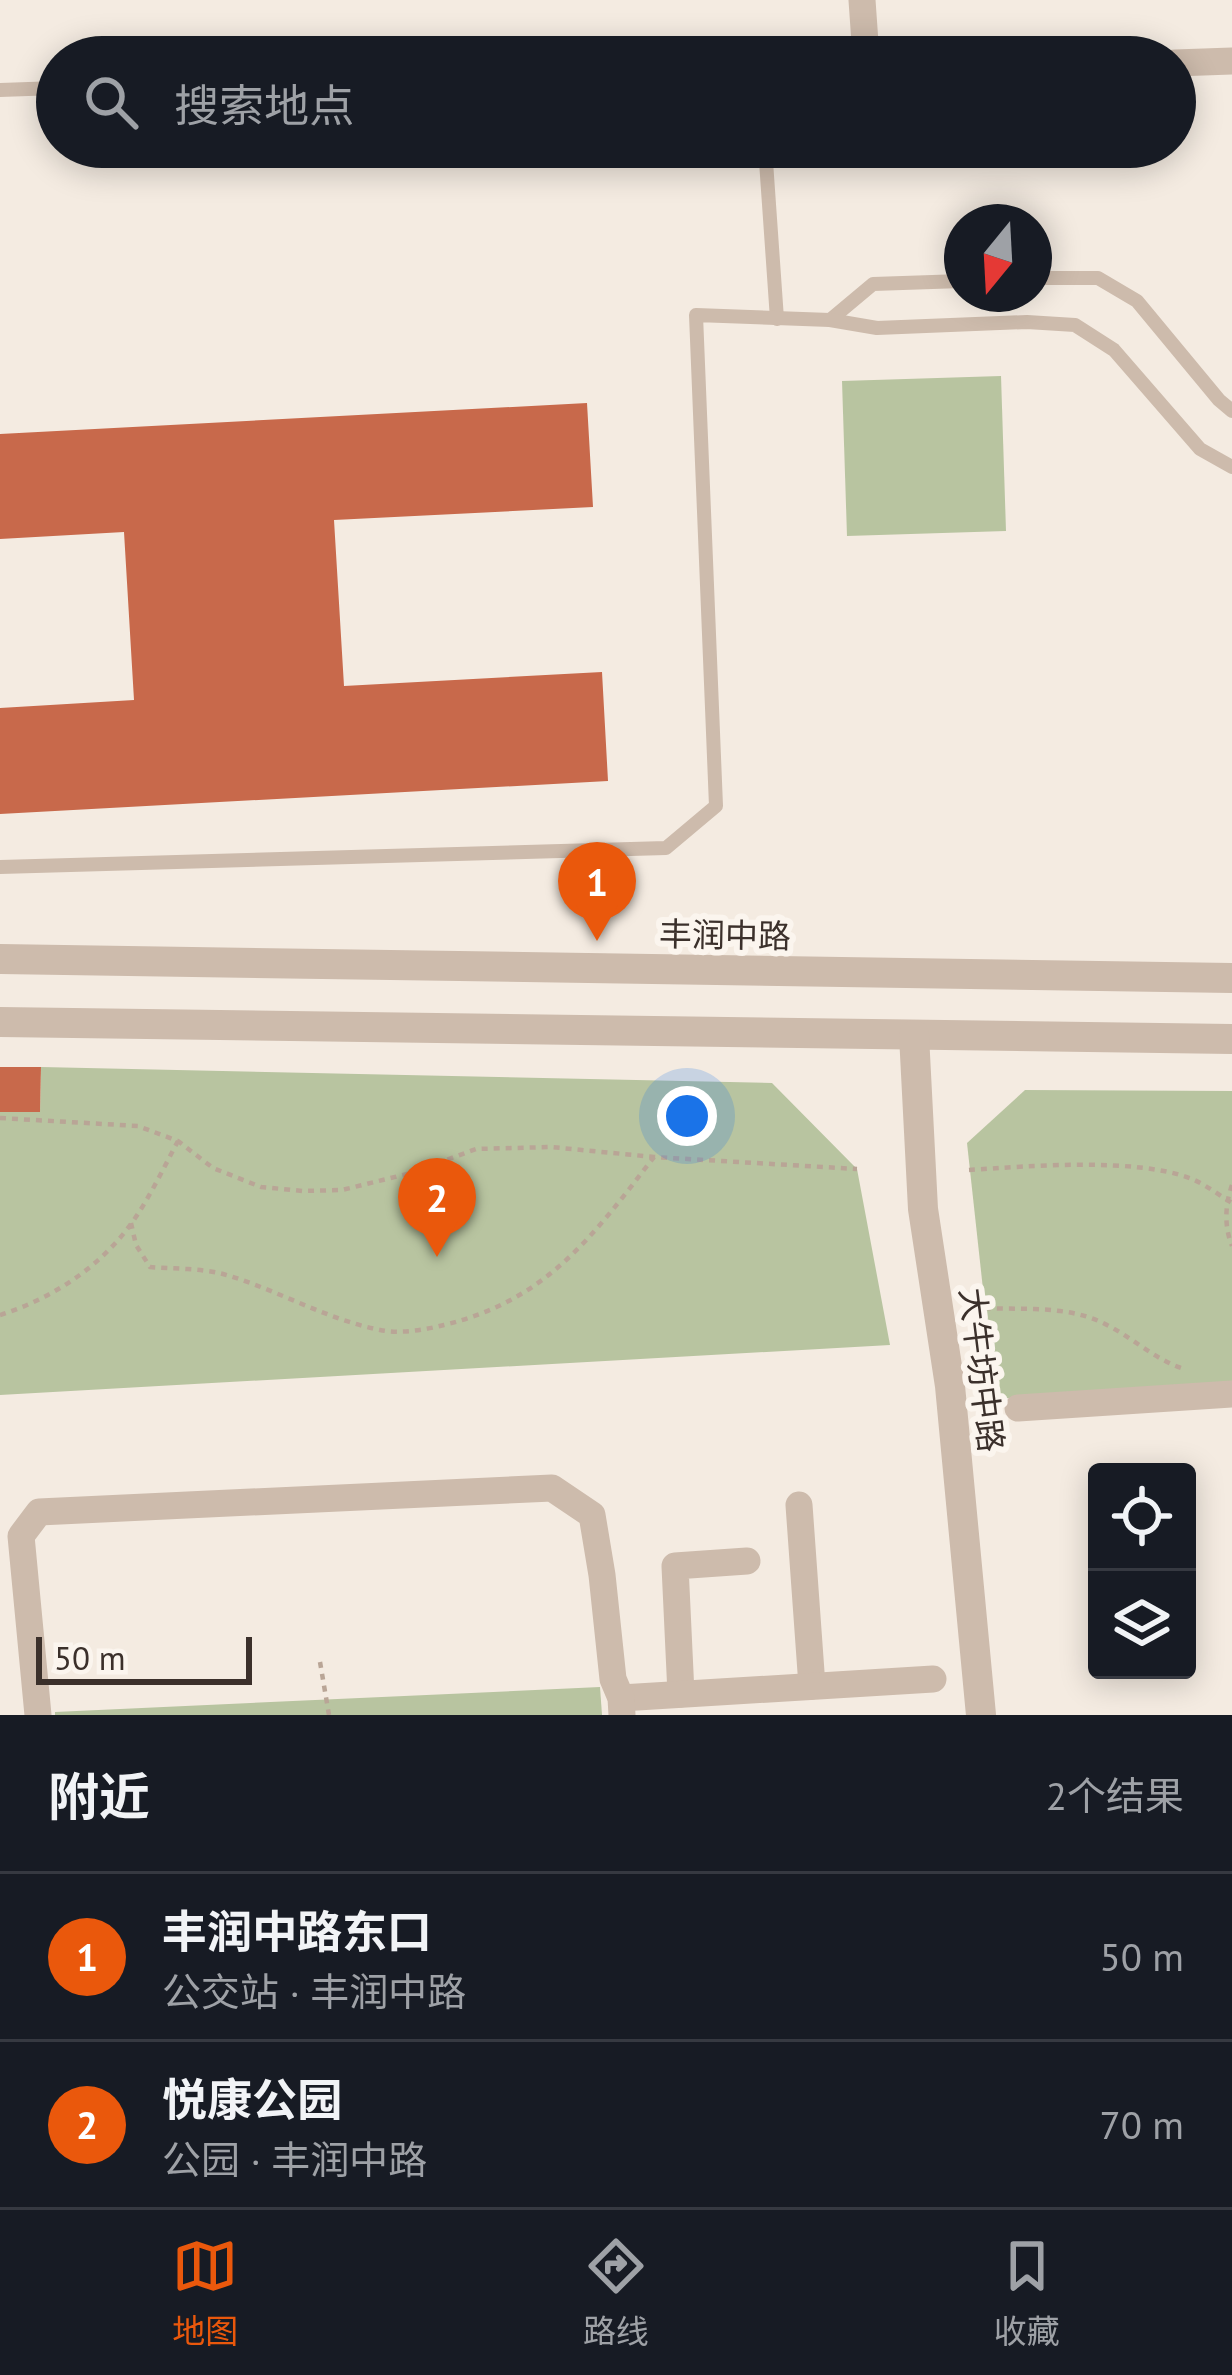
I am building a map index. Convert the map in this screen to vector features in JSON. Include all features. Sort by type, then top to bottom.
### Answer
[{"type":"street","points":[[862,0],[865,36]]},
{"type":"street","points":[[1196,63],[1232,62]]},
{"type":"street","name":"丰润中路","points":[[0,959],[1232,978]]},
{"type":"street","points":[[0,1022],[1232,1039]]},
{"type":"street","name":"大牛坊中路","points":[[914,1035],[923,1209],[950,1386],[981,1715]]},
{"type":"street","points":[[1018,1408],[1232,1394]]},
{"type":"street","points":[[38,1715],[37,1680],[13,1614],[21,1536],[38,1512],[552,1488],[592,1515],[621,1706],[681,1694],[933,1679]]},
{"type":"street","points":[[799,1505],[812,1686]]},
{"type":"street","points":[[681,1694],[675,1566],[747,1561]]},
{"type":"lane","points":[[0,90],[36,89]]},
{"type":"lane","points":[[766,168],[777,319]]},
{"type":"lane","points":[[1052,278],[1098,278],[1137,301],[1232,411]]},
{"type":"lane","points":[[830,320],[873,284],[944,282]]},
{"type":"lane","points":[[0,868],[666,848],[716,806],[696,315],[830,320],[877,328],[1027,322],[1075,325],[1114,350],[1200,449],[1232,467]]},
{"type":"path","points":[[0,1118],[138,1126],[178,1142],[213,1168],[261,1187],[303,1192],[342,1190],[411,1173],[476,1149],[551,1147],[857,1169]]},
{"type":"path","points":[[0,1315],[58,1290],[100,1261],[131,1223],[178,1142]]},
{"type":"path","points":[[131,1223],[136,1245],[150,1267],[221,1274],[384,1331],[424,1330],[478,1317],[519,1298],[556,1270],[609,1215],[654,1157]]},
{"type":"path","points":[[969,1170],[1057,1165],[1148,1169],[1191,1179],[1229,1201]]},
{"type":"path","points":[[1232,1185],[1226,1231],[1232,1246]]},
{"type":"path","points":[[985,1308],[1067,1311],[1106,1324],[1178,1368],[1197,1370]]},
{"type":"path","points":[[320,1662],[328,1715]]},
{"type":"green space","points":[[1001,376],[1006,531],[847,536],[842,381]]},
{"type":"green space","points":[[41,1067],[772,1083],[857,1169],[890,1345],[0,1395],[0,1112],[40,1112]]},
{"type":"green space","points":[[1025,1090],[1232,1091],[1232,1384],[995,1399],[967,1143]]},
{"type":"green space","points":[[600,1687],[602,1715],[55,1715],[55,1712]]},
{"type":"building","points":[[587,403],[593,507],[334,520],[344,686],[602,672],[608,781],[0,814],[0,708],[134,700],[124,532],[0,539],[0,434]]},
{"type":"building","points":[[0,1067],[41,1067],[40,1112],[0,1112]]},
{"type":"place","name":"丰润中路东口","points":[[597,941]]},
{"type":"place","name":"悦康公园","points":[[437,1257]]}]
